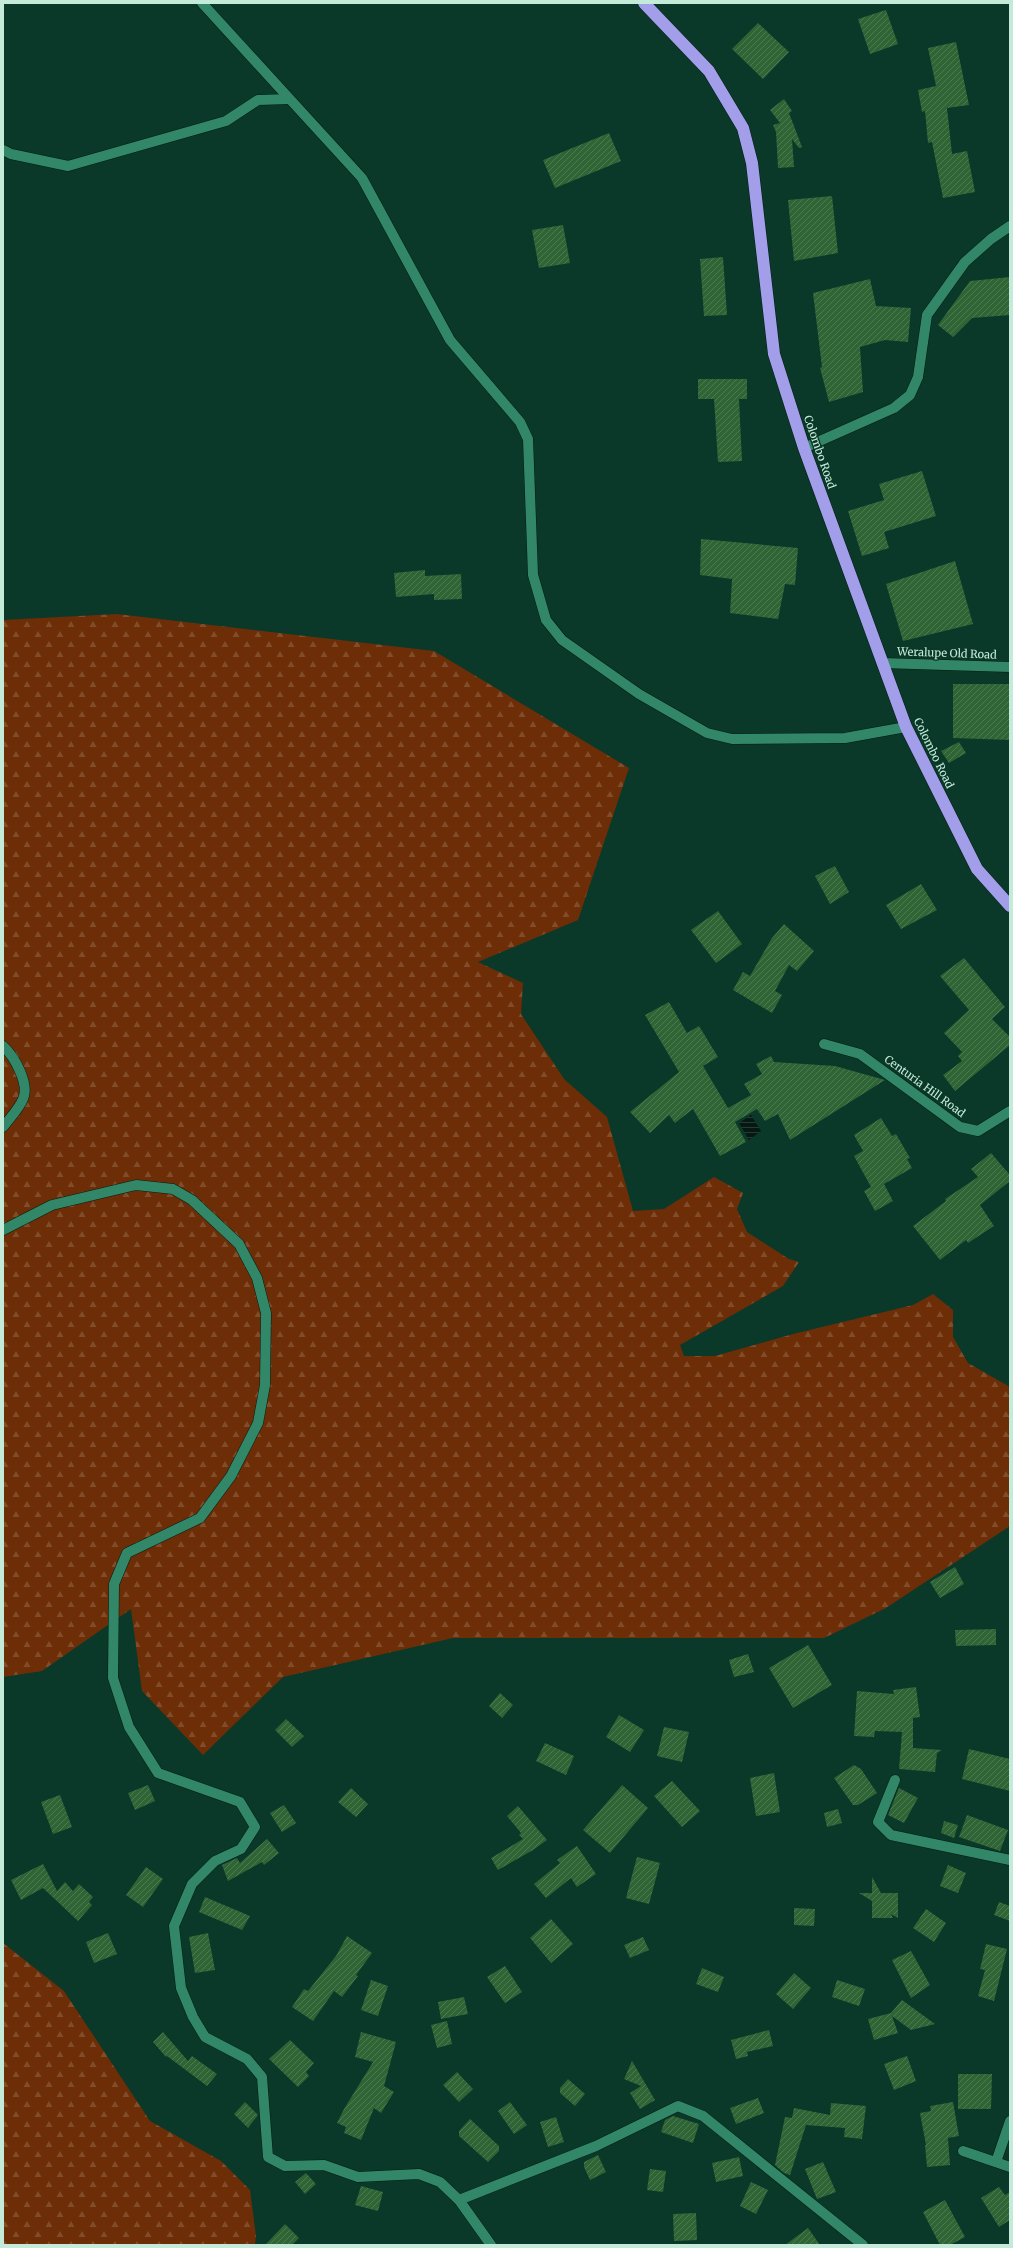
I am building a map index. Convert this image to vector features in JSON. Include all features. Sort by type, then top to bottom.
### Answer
[{"type":"highway","name":"Colombo Road","points":[[644,3],[709,70],[743,128],[752,163],[774,354],[804,448],[906,727],[977,869],[1010,906]]},
{"type":"street","points":[[202,3],[362,178],[450,340],[520,422],[528,439],[533,575],[546,620],[562,640],[638,694],[707,733],[732,739],[845,738],[906,727]]},
{"type":"street","points":[[3,150],[11,154],[68,166],[226,121],[258,100],[289,99]]},
{"type":"street","points":[[804,448],[894,408],[910,395],[918,377],[927,315],[965,262],[991,239],[1010,226]]},
{"type":"street","name":"Weralupe Old Road","points":[[882,663],[1010,667]]},
{"type":"street","name":"Centuria Hill Road","points":[[824,1044],[860,1054],[960,1127],[978,1131],[1010,1111]]},
{"type":"street","points":[[3,1046],[13,1055],[25,1086],[24,1099],[3,1127]]},
{"type":"street","points":[[3,1230],[52,1205],[136,1185],[173,1189],[192,1200],[239,1244],[257,1278],[266,1313],[265,1385],[258,1423],[231,1476],[200,1518],[127,1553],[114,1584],[113,1678],[130,1727],[158,1773],[240,1802],[255,1827],[241,1849],[215,1861],[192,1884],[174,1926],[181,1988],[193,2017],[205,2037],[247,2059],[262,2078],[268,2157],[285,2166],[324,2165],[358,2177],[418,2174],[440,2182],[459,2200],[491,2245]]},
{"type":"street","points":[[895,1780],[878,1822],[891,1835],[1010,1860]]},
{"type":"street","points":[[459,2200],[596,2146],[678,2106],[703,2116],[863,2245]]},
{"type":"street","points":[[996,2162],[1010,2121]]},
{"type":"street","points":[[963,2151],[1010,2167]]},
{"type":"green space","points":[[117,614],[434,651],[629,768],[578,920],[478,962],[523,983],[521,1014],[564,1079],[607,1117],[633,1211],[664,1209],[714,1177],[743,1193],[737,1209],[747,1232],[789,1259],[799,1262],[783,1286],[680,1345],[684,1356],[715,1356],[793,1334],[913,1305],[933,1294],[953,1310],[953,1337],[968,1363],[1010,1387],[1010,1526],[886,1608],[824,1638],[453,1638],[283,1677],[203,1755],[142,1691],[131,1609],[42,1671],[3,1677],[3,620]]},
{"type":"green space","points":[[3,1943],[64,1991],[150,2121],[221,2161],[250,2190],[256,2236],[255,2245],[3,2245]]},
{"type":"shaded area","points":[[751,1115],[761,1131],[749,1140],[739,1123]]},
{"type":"building","points":[[886,10],[898,44],[870,54],[858,19]]},
{"type":"building","points":[[758,23],[789,52],[763,79],[732,49]]},
{"type":"building","points":[[956,42],[969,105],[947,108],[952,154],[967,151],[975,192],[943,198],[932,142],[928,143],[925,111],[922,112],[918,90],[936,86],[928,48]]},
{"type":"building","points":[[784,99],[792,111],[789,113],[802,147],[799,148],[792,139],[794,167],[778,168],[776,132],[773,125],[780,123],[770,110]]},
{"type":"building","points":[[609,133],[621,161],[555,188],[543,160]]},
{"type":"building","points":[[832,196],[838,253],[794,261],[788,200]]},
{"type":"building","points":[[563,225],[570,263],[539,268],[532,230]]},
{"type":"building","points":[[723,257],[727,315],[704,316],[700,259]]},
{"type":"building","points":[[1010,277],[1010,315],[972,318],[953,337],[938,325],[970,281]]},
{"type":"building","points":[[870,279],[876,306],[911,308],[908,342],[885,340],[860,347],[863,392],[829,402],[820,368],[822,367],[813,293]]},
{"type":"building","points":[[698,379],[747,379],[747,399],[739,399],[742,461],[718,462],[714,399],[698,399]]},
{"type":"building","points":[[922,471],[936,516],[884,532],[889,548],[862,556],[848,511],[884,500],[879,484]]},
{"type":"building","points":[[701,539],[798,548],[795,585],[785,584],[778,619],[730,613],[732,579],[700,575]]},
{"type":"building","points":[[955,561],[973,624],[903,641],[886,584]]},
{"type":"building","points":[[425,570],[425,576],[461,574],[462,599],[434,600],[434,594],[396,597],[394,573]]},
{"type":"building","points":[[953,684],[1010,684],[1010,740],[953,738]]},
{"type":"building","points":[[959,742],[966,753],[949,763],[941,751]]},
{"type":"building","points":[[835,866],[849,892],[830,904],[815,876]]},
{"type":"building","points":[[921,884],[937,910],[901,929],[886,905]]},
{"type":"building","points":[[718,911],[742,944],[716,963],[691,930]]},
{"type":"building","points":[[784,924],[814,951],[797,971],[789,965],[775,991],[782,995],[772,1013],[733,990],[743,972],[750,976],[772,938]]},
{"type":"building","points":[[964,958],[1005,1007],[992,1019],[1010,1037],[1010,1045],[955,1091],[943,1075],[962,1061],[958,1056],[962,1052],[944,1033],[969,1010],[940,976]]},
{"type":"building","points":[[669,1002],[687,1033],[699,1026],[718,1057],[703,1066],[728,1108],[751,1095],[744,1084],[762,1074],[756,1064],[771,1056],[774,1062],[835,1066],[885,1080],[790,1140],[778,1114],[765,1121],[757,1109],[735,1122],[746,1142],[720,1156],[693,1109],[675,1123],[669,1115],[650,1133],[630,1112],[679,1072],[645,1015]]},
{"type":"building","points":[[881,1118],[892,1136],[896,1134],[910,1158],[907,1159],[912,1168],[884,1184],[893,1201],[875,1211],[864,1191],[871,1187],[854,1156],[863,1151],[854,1135]]},
{"type":"building","points":[[991,1153],[1010,1175],[1010,1181],[980,1205],[994,1226],[968,1243],[966,1240],[940,1260],[913,1226],[946,1201],[945,1199],[978,1177],[971,1169]]},
{"type":"building","points":[[955,1567],[964,1584],[940,1598],[930,1582]]},
{"type":"building","points":[[996,1629],[996,1645],[956,1646],[955,1630]]},
{"type":"building","points":[[808,1645],[832,1685],[793,1708],[769,1668]]},
{"type":"building","points":[[748,1654],[754,1672],[734,1677],[729,1660]]},
{"type":"building","points":[[916,1687],[920,1717],[913,1718],[913,1748],[942,1750],[937,1753],[935,1772],[899,1769],[902,1732],[875,1731],[874,1737],[854,1736],[857,1691],[894,1694],[893,1690]]},
{"type":"building","points":[[500,1693],[513,1705],[502,1718],[489,1706]]},
{"type":"building","points":[[619,1715],[644,1730],[630,1752],[606,1737]]},
{"type":"building","points":[[286,1719],[304,1736],[292,1747],[275,1730]]},
{"type":"building","points":[[664,1727],[689,1732],[682,1762],[657,1756]]},
{"type":"building","points":[[545,1743],[574,1756],[566,1775],[536,1761]]},
{"type":"building","points":[[969,1749],[1010,1759],[1010,1791],[962,1779]]},
{"type":"building","points":[[854,1765],[861,1769],[877,1793],[858,1805],[853,1805],[834,1778]]},
{"type":"building","points":[[774,1773],[780,1812],[756,1816],[750,1778]]},
{"type":"building","points":[[672,1781],[700,1811],[682,1827],[654,1796]]},
{"type":"building","points":[[148,1785],[155,1801],[135,1810],[128,1793]]},
{"type":"building","points":[[622,1785],[648,1808],[610,1853],[583,1830]]},
{"type":"building","points":[[351,1788],[368,1804],[356,1817],[338,1802]]},
{"type":"building","points":[[899,1788],[918,1798],[904,1823],[888,1815]]},
{"type":"building","points":[[60,1795],[72,1827],[53,1834],[41,1802]]},
{"type":"building","points":[[284,1805],[296,1823],[282,1832],[270,1813]]},
{"type":"building","points":[[518,1806],[547,1840],[533,1850],[498,1870],[491,1858],[523,1839],[519,1835],[521,1833],[507,1816]]},
{"type":"building","points":[[838,1809],[842,1823],[827,1827],[824,1813]]},
{"type":"building","points":[[967,1815],[1008,1830],[1000,1851],[959,1837]]},
{"type":"building","points":[[944,1821],[958,1825],[954,1838],[941,1833]]},
{"type":"building","points":[[267,1839],[279,1853],[264,1865],[262,1862],[228,1881],[222,1865],[237,1858],[240,1863]]},
{"type":"building","points":[[577,1846],[596,1874],[577,1887],[571,1878],[546,1898],[534,1884],[560,1863],[557,1860]]},
{"type":"building","points":[[637,1857],[660,1863],[649,1904],[626,1898]]},
{"type":"building","points":[[43,1864],[57,1891],[65,1882],[73,1891],[79,1884],[93,1897],[89,1902],[92,1905],[78,1921],[43,1888],[21,1900],[11,1880]]},
{"type":"building","points":[[948,1865],[966,1873],[958,1893],[940,1886]]},
{"type":"building","points":[[146,1867],[163,1879],[143,1907],[126,1895]]},
{"type":"building","points":[[872,1877],[881,1893],[898,1893],[898,1918],[891,1914],[893,1918],[872,1918],[872,1901],[859,1893],[872,1893]]},
{"type":"building","points":[[205,1897],[250,1916],[242,1930],[199,1912]]},
{"type":"building","points":[[999,1902],[1010,1906],[1010,1921],[994,1915]]},
{"type":"building","points":[[794,1908],[815,1909],[814,1926],[794,1925]]},
{"type":"building","points":[[926,1909],[946,1923],[934,1942],[913,1928]]},
{"type":"building","points":[[551,1919],[573,1944],[551,1963],[530,1938]]},
{"type":"building","points":[[108,1933],[117,1954],[94,1963],[86,1942]]},
{"type":"building","points":[[208,1933],[215,1970],[195,1973],[189,1937]]},
{"type":"building","points":[[347,1936],[372,1953],[356,1975],[358,1976],[342,1997],[334,1991],[313,2021],[292,2007],[304,1989],[308,1991],[336,1956]]},
{"type":"building","points":[[643,1937],[649,1950],[630,1958],[624,1945]]},
{"type":"building","points":[[986,1944],[1007,1949],[994,2001],[978,1996],[985,1970],[980,1969]]},
{"type":"building","points":[[911,1951],[930,1985],[911,1998],[892,1960]]},
{"type":"building","points":[[505,1966],[522,1992],[505,2003],[487,1977]]},
{"type":"building","points":[[702,1968],[724,1977],[718,1992],[696,1984]]},
{"type":"building","points":[[794,1973],[811,1988],[793,2009],[776,1994]]},
{"type":"building","points":[[371,1980],[388,1986],[378,2016],[361,2010]]},
{"type":"building","points":[[837,1980],[865,1989],[859,2006],[832,1997]]},
{"type":"building","points":[[464,1997],[468,2014],[441,2019],[438,2002]]},
{"type":"building","points":[[902,2000],[935,2024],[911,2030],[892,2016],[898,2033],[874,2040],[868,2019],[891,2013]]},
{"type":"building","points":[[447,2021],[452,2044],[437,2048],[431,2025]]},
{"type":"building","points":[[769,2030],[773,2046],[747,2052],[748,2056],[736,2059],[731,2040]]},
{"type":"building","points":[[163,2032],[188,2061],[192,2056],[217,2074],[207,2086],[167,2056],[166,2057],[153,2042]]},
{"type":"building","points":[[361,2032],[396,2042],[384,2086],[394,2092],[381,2113],[374,2108],[361,2140],[344,2133],[346,2127],[337,2123],[373,2062],[355,2057]]},
{"type":"building","points":[[290,2040],[314,2063],[306,2072],[309,2076],[298,2087],[269,2059]]},
{"type":"building","points":[[907,2056],[916,2081],[894,2090],[884,2064]]},
{"type":"building","points":[[632,2061],[655,2100],[640,2109],[630,2093],[641,2086],[624,2079]]},
{"type":"building","points":[[457,2072],[473,2089],[459,2102],[443,2085]]},
{"type":"building","points":[[958,2074],[992,2074],[991,2109],[958,2109]]},
{"type":"building","points":[[568,2079],[585,2094],[575,2106],[560,2093],[560,2088]]},
{"type":"building","points":[[758,2098],[764,2113],[736,2124],[730,2108]]},
{"type":"building","points":[[245,2102],[258,2115],[248,2128],[234,2114]]},
{"type":"building","points":[[510,2102],[527,2125],[514,2134],[498,2111]]},
{"type":"building","points":[[953,2102],[959,2136],[948,2138],[950,2165],[927,2167],[926,2145],[920,2113],[931,2111],[930,2106]]},
{"type":"building","points":[[831,2103],[866,2106],[862,2139],[844,2137],[845,2128],[806,2125],[790,2175],[784,2173],[775,2165],[785,2117],[792,2118],[794,2108],[830,2115]]},
{"type":"building","points":[[673,2116],[699,2124],[693,2143],[661,2132],[665,2120]]},
{"type":"building","points":[[556,2117],[564,2142],[548,2147],[540,2122]]},
{"type":"building","points":[[470,2119],[499,2146],[499,2151],[488,2162],[459,2136],[459,2131]]},
{"type":"building","points":[[598,2155],[606,2172],[590,2180],[584,2167],[584,2162]]},
{"type":"building","points":[[739,2157],[743,2176],[716,2182],[712,2163]]},
{"type":"building","points":[[823,2162],[836,2192],[817,2199],[805,2169]]},
{"type":"building","points":[[650,2169],[666,2171],[663,2192],[647,2190]]},
{"type":"building","points":[[306,2173],[316,2184],[305,2194],[295,2182]]},
{"type":"building","points":[[751,2182],[768,2190],[756,2214],[740,2206]]},
{"type":"building","points":[[361,2186],[383,2192],[378,2211],[355,2205]]},
{"type":"building","points":[[999,2187],[1005,2195],[1010,2192],[1010,2220],[999,2227],[981,2198]]},
{"type":"building","points":[[945,2200],[965,2237],[950,2245],[940,2245],[923,2212]]},
{"type":"building","points":[[696,2213],[697,2240],[674,2241],[673,2214]]},
{"type":"building","points":[[285,2224],[299,2238],[292,2245],[265,2245]]},
{"type":"building","points":[[808,2228],[820,2245],[785,2245]]}]
